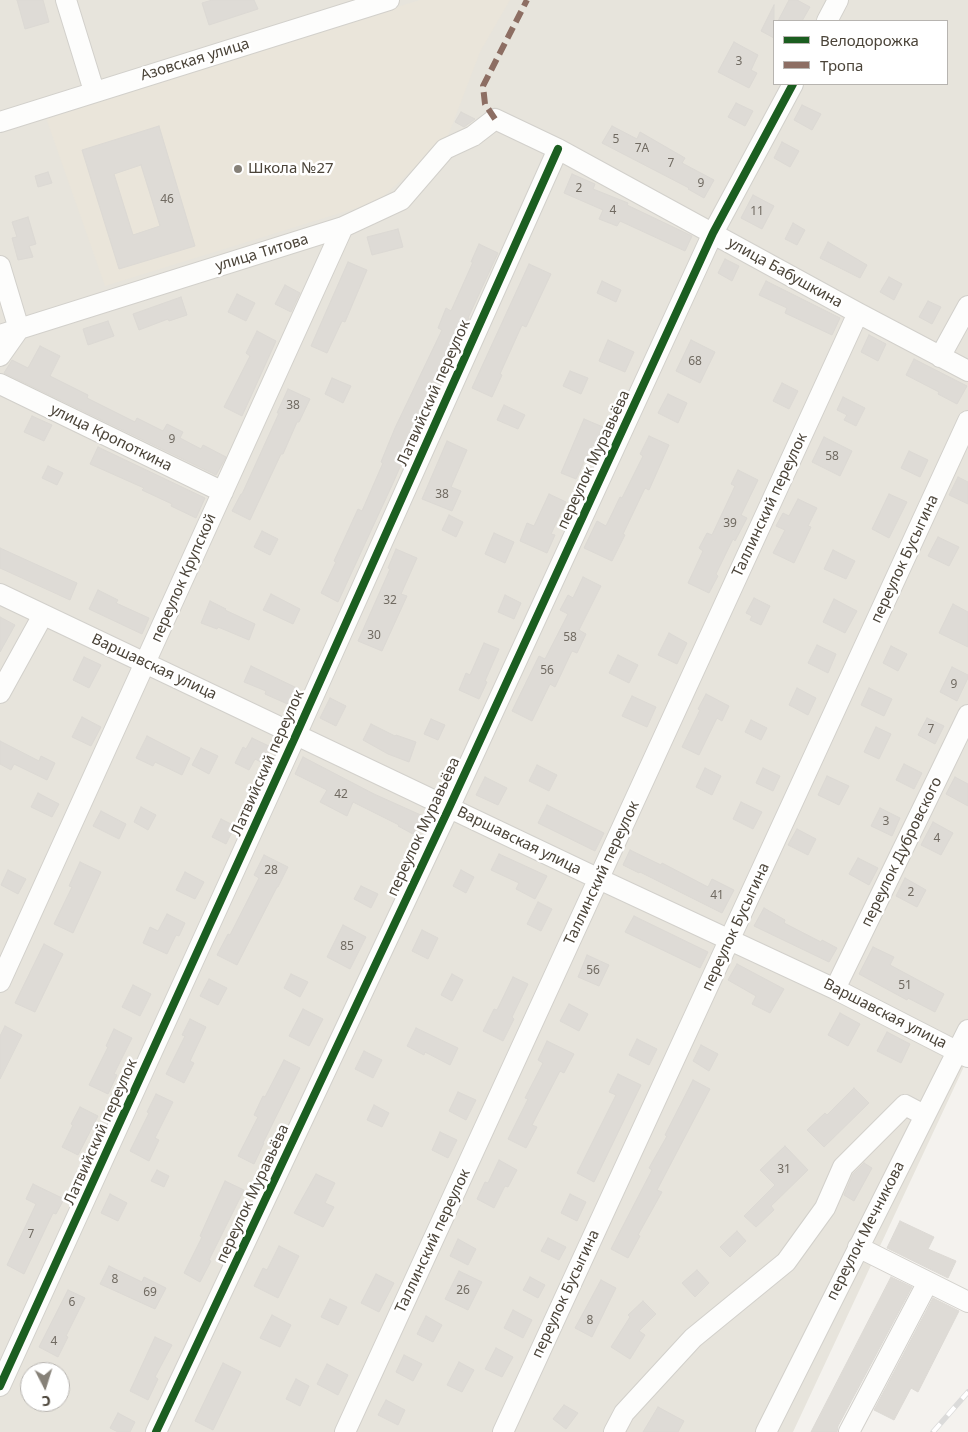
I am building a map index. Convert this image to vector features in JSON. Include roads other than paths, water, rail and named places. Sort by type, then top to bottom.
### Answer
[{"type":"street","points":[[66,0],[94,91]]},
{"type":"street","name":"Азовская улица","points":[[0,122],[94,91],[390,0]]},
{"type":"street","points":[[828,20],[838,0]]},
{"type":"street","name":"переулок Муравьёва","points":[[156,1432],[449,808],[713,233],[792,85]]},
{"type":"street","name":"улица Бабушкина","points":[[495,119],[558,149],[968,371]]},
{"type":"street","name":"улица Титова","points":[[0,335],[343,227],[401,200],[445,149],[473,136],[495,119]]},
{"type":"street","name":"Латвийский переулок","points":[[0,1386],[296,735],[558,149]]},
{"type":"street","name":"переулок Крупской","points":[[0,982],[343,227]]},
{"type":"street","points":[[0,266],[19,329],[0,356]]},
{"type":"street","points":[[940,357],[968,306]]},
{"type":"street","name":"Таллинский переулок","points":[[345,1432],[858,313]]},
{"type":"street","name":"улица Кропоткина","points":[[0,384],[223,492]]},
{"type":"street","name":"переулок Бусыгина","points":[[503,1432],[968,421]]},
{"type":"street","name":"Варшавская улица","points":[[0,594],[599,880],[835,989],[962,1053]]},
{"type":"street","points":[[0,693],[42,615]]},
{"type":"street","name":"переулок Дубровского","points":[[835,989],[968,715]]},
{"type":"street","name":"переулок Мечникова","points":[[766,1432],[924,1115],[962,1053],[968,1030]]},
{"type":"street","points":[[614,1432],[624,1413],[693,1338],[786,1262],[825,1208],[843,1166],[905,1105],[924,1115]]},
{"type":"street","points":[[858,1247],[968,1302]]},
{"type":"street","points":[[849,1432],[928,1282]]},
{"type":"railway","points":[[933,1432],[968,1392]]},
{"type":"place","name":"Школа №27","points":[[238,169]]}]
